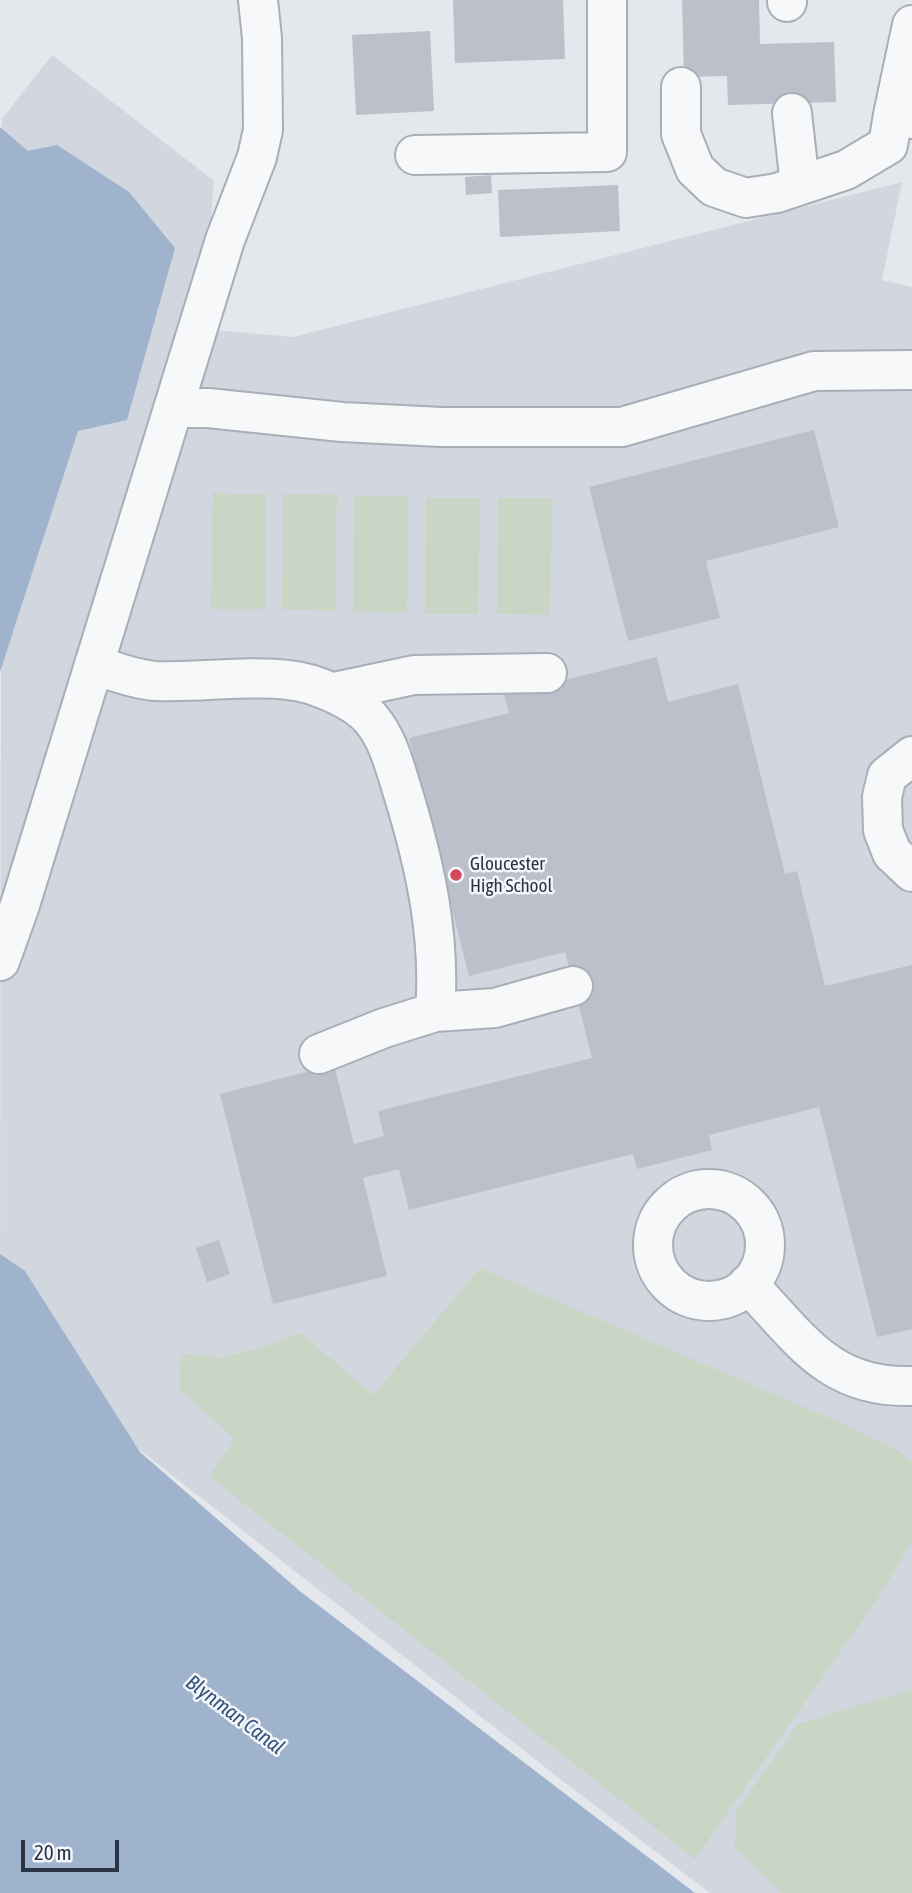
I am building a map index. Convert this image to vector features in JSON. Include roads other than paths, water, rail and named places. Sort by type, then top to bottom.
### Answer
[{"type":"street","points":[[0,961],[20,905],[225,240],[257,158],[263,130],[262,38],[258,0]]},
{"type":"street","points":[[415,155],[607,152],[607,0]]},
{"type":"street","points":[[681,87],[681,134],[695,169],[714,187],[746,198],[777,193],[846,170],[888,145],[903,117],[912,25]]},
{"type":"street","points":[[792,113],[800,185]]},
{"type":"street","points":[[173,408],[208,408],[342,422],[441,427],[622,427],[814,371],[912,370]]},
{"type":"street","points":[[94,664],[123,675],[155,681],[289,680],[334,692],[371,719],[389,747],[415,832],[434,922],[437,985],[435,1012]]},
{"type":"street","points":[[334,692],[414,675],[547,673]]},
{"type":"street","points":[[912,756],[887,776],[882,797],[883,830],[892,853],[912,872]]},
{"type":"street","points":[[319,1054],[384,1027],[435,1012],[495,1008],[573,986]]},
{"type":"street","points":[[748,1284],[820,1359],[839,1373],[880,1385],[912,1386]]},
{"type":"water","points":[[0,127],[28,151],[57,145],[129,192],[175,248],[127,420],[78,431],[0,672]]},
{"type":"water","name":"Blynman Canal","points":[[0,1254],[25,1271],[140,1452],[301,1592],[695,1893],[0,1893]]},
{"type":"place","name":"Gloucester High School","points":[[456,875]]}]
